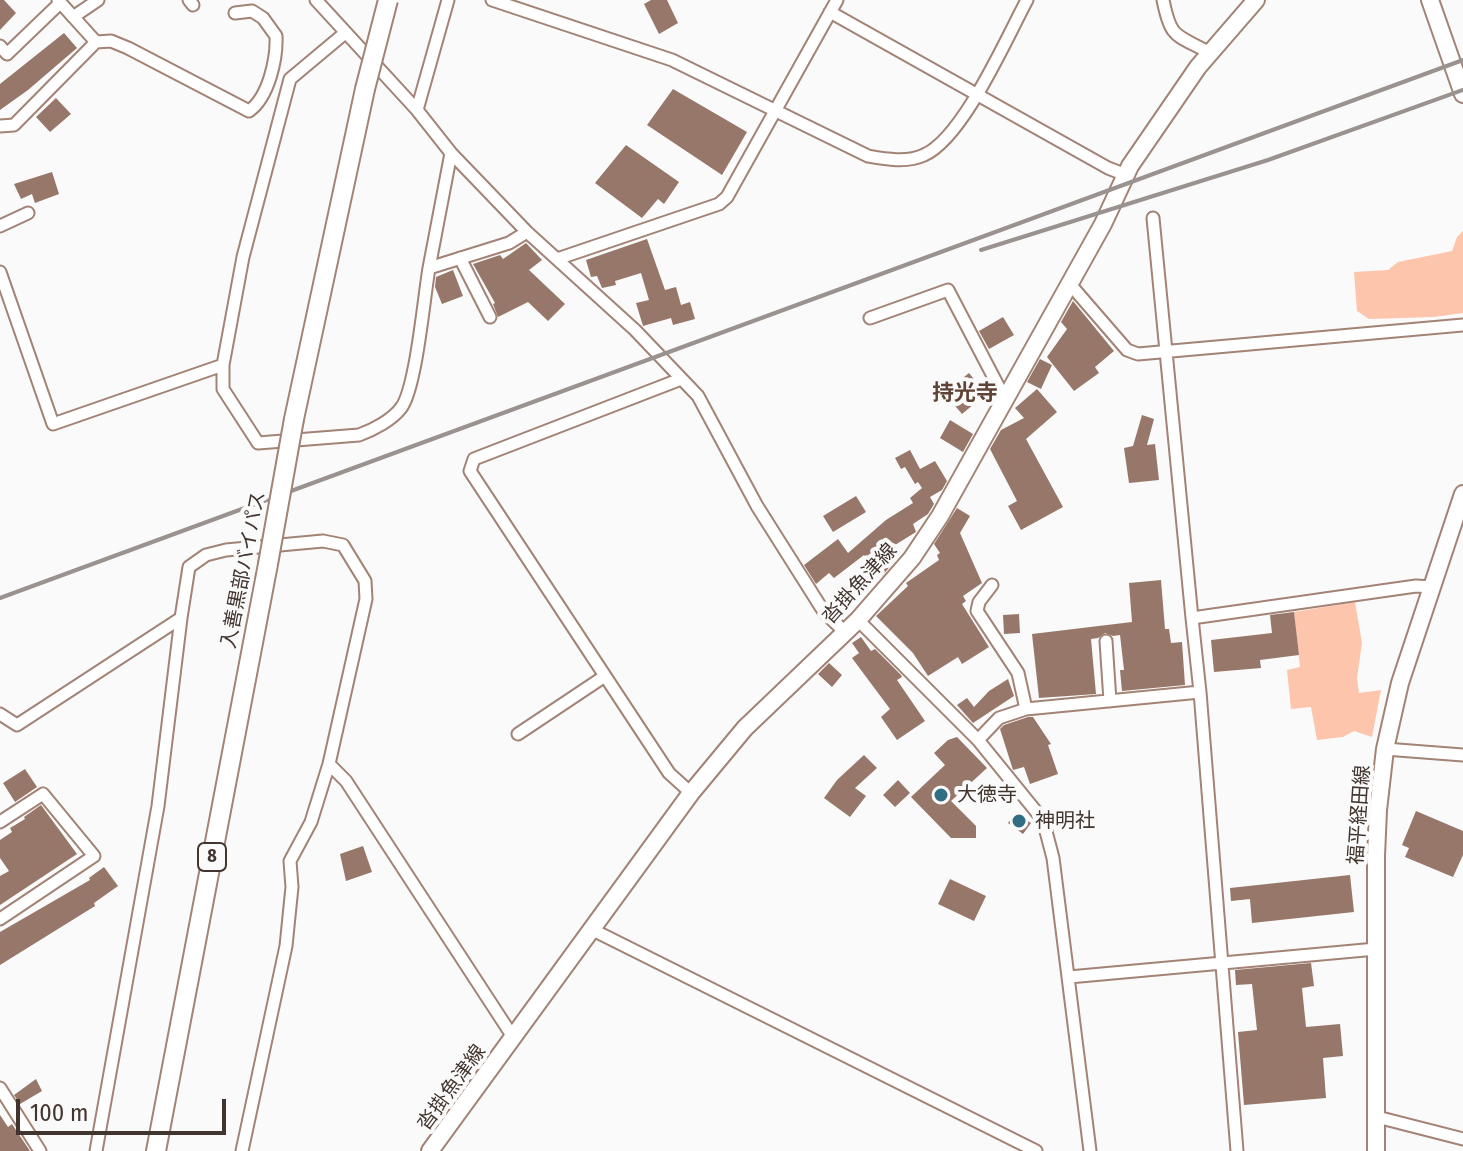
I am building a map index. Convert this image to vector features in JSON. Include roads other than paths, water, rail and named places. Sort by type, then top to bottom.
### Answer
[{"type":"highway","name":"入善黒部バイパス","points":[[156,1151],[294,419],[365,89],[388,0]]},
{"type":"main road","name":"沓掛魚津線","points":[[430,1151],[691,793],[745,728],[852,626],[912,558],[940,516],[1103,224],[1126,175],[1210,53],[1256,0]]},
{"type":"main road","points":[[1430,0],[1463,94]]},
{"type":"main road","name":"福平経田線","points":[[1376,1151],[1378,810],[1385,749],[1400,683],[1463,494]]},
{"type":"street","points":[[73,17],[98,0]]},
{"type":"street","points":[[316,0],[417,110],[451,153],[527,232],[635,330],[698,396],[757,506],[824,612],[852,626],[978,740],[1043,820],[1053,858],[1090,1151]]},
{"type":"street","points":[[417,110],[448,0]]},
{"type":"street","points":[[492,0],[672,60],[868,156],[893,160],[924,155],[950,134],[976,95],[1027,0]]},
{"type":"street","points":[[557,259],[719,204],[727,197],[837,0]]},
{"type":"street","points":[[1163,0],[1169,27],[1174,33],[1210,53]]},
{"type":"street","points":[[0,46],[7,54],[59,1],[96,42]]},
{"type":"street","points":[[0,126],[14,125],[96,42],[111,41],[249,111],[255,107],[274,68],[276,36],[263,18],[252,11],[235,13]]},
{"type":"street","points":[[830,12],[1108,168],[1126,175]]},
{"type":"street","points":[[345,33],[290,79],[243,257],[223,365],[223,389],[258,443],[359,435],[371,431],[400,409],[410,390],[451,153]]},
{"type":"street","points":[[0,226],[28,213]]},
{"type":"street","points":[[1153,218],[1200,692],[1237,1151]]},
{"type":"street","points":[[429,268],[509,243],[527,232]]},
{"type":"street","points":[[460,258],[490,317]]},
{"type":"street","points":[[0,272],[53,424],[223,365]]},
{"type":"street","points":[[1069,283],[1127,350],[1138,354],[1463,325]]},
{"type":"street","points":[[870,318],[948,290],[1005,399]]},
{"type":"street","points":[[681,379],[474,459],[470,471],[669,773],[691,793]]},
{"type":"street","points":[[96,1151],[158,806],[189,567],[206,555],[226,550],[323,541],[343,545],[365,581],[366,599],[329,764],[311,822],[290,861],[292,887],[286,946],[242,1151]]},
{"type":"street","points":[[992,585],[979,602],[977,611],[1018,673],[1026,709]]},
{"type":"street","points":[[1192,618],[1416,586],[1432,587]]},
{"type":"street","points":[[0,714],[17,725],[181,618]]},
{"type":"street","points":[[1106,641],[1110,701]]},
{"type":"street","points":[[518,734],[605,676]]},
{"type":"street","points":[[978,740],[999,718],[1026,709],[1200,692]]},
{"type":"street","points":[[1385,749],[1463,755]]},
{"type":"street","points":[[329,764],[346,781],[513,1037]]},
{"type":"street","points":[[0,822],[43,794],[94,856],[0,919]]},
{"type":"street","points":[[591,929],[1036,1151]]},
{"type":"street","points":[[1069,977],[1376,949]]},
{"type":"street","points":[[0,1088],[40,1151]]},
{"type":"street","points":[[1377,1117],[1463,1139]]},
{"type":"railway","points":[[0,598],[1463,60]]},
{"type":"railway","points":[[981,250],[1268,160],[1463,90]]},
{"type":"place","name":"大徳寺","points":[[941,795]]},
{"type":"place","name":"神明社","points":[[1019,821]]},
{"type":"district","name":"持光寺","points":[[965,394]]}]
